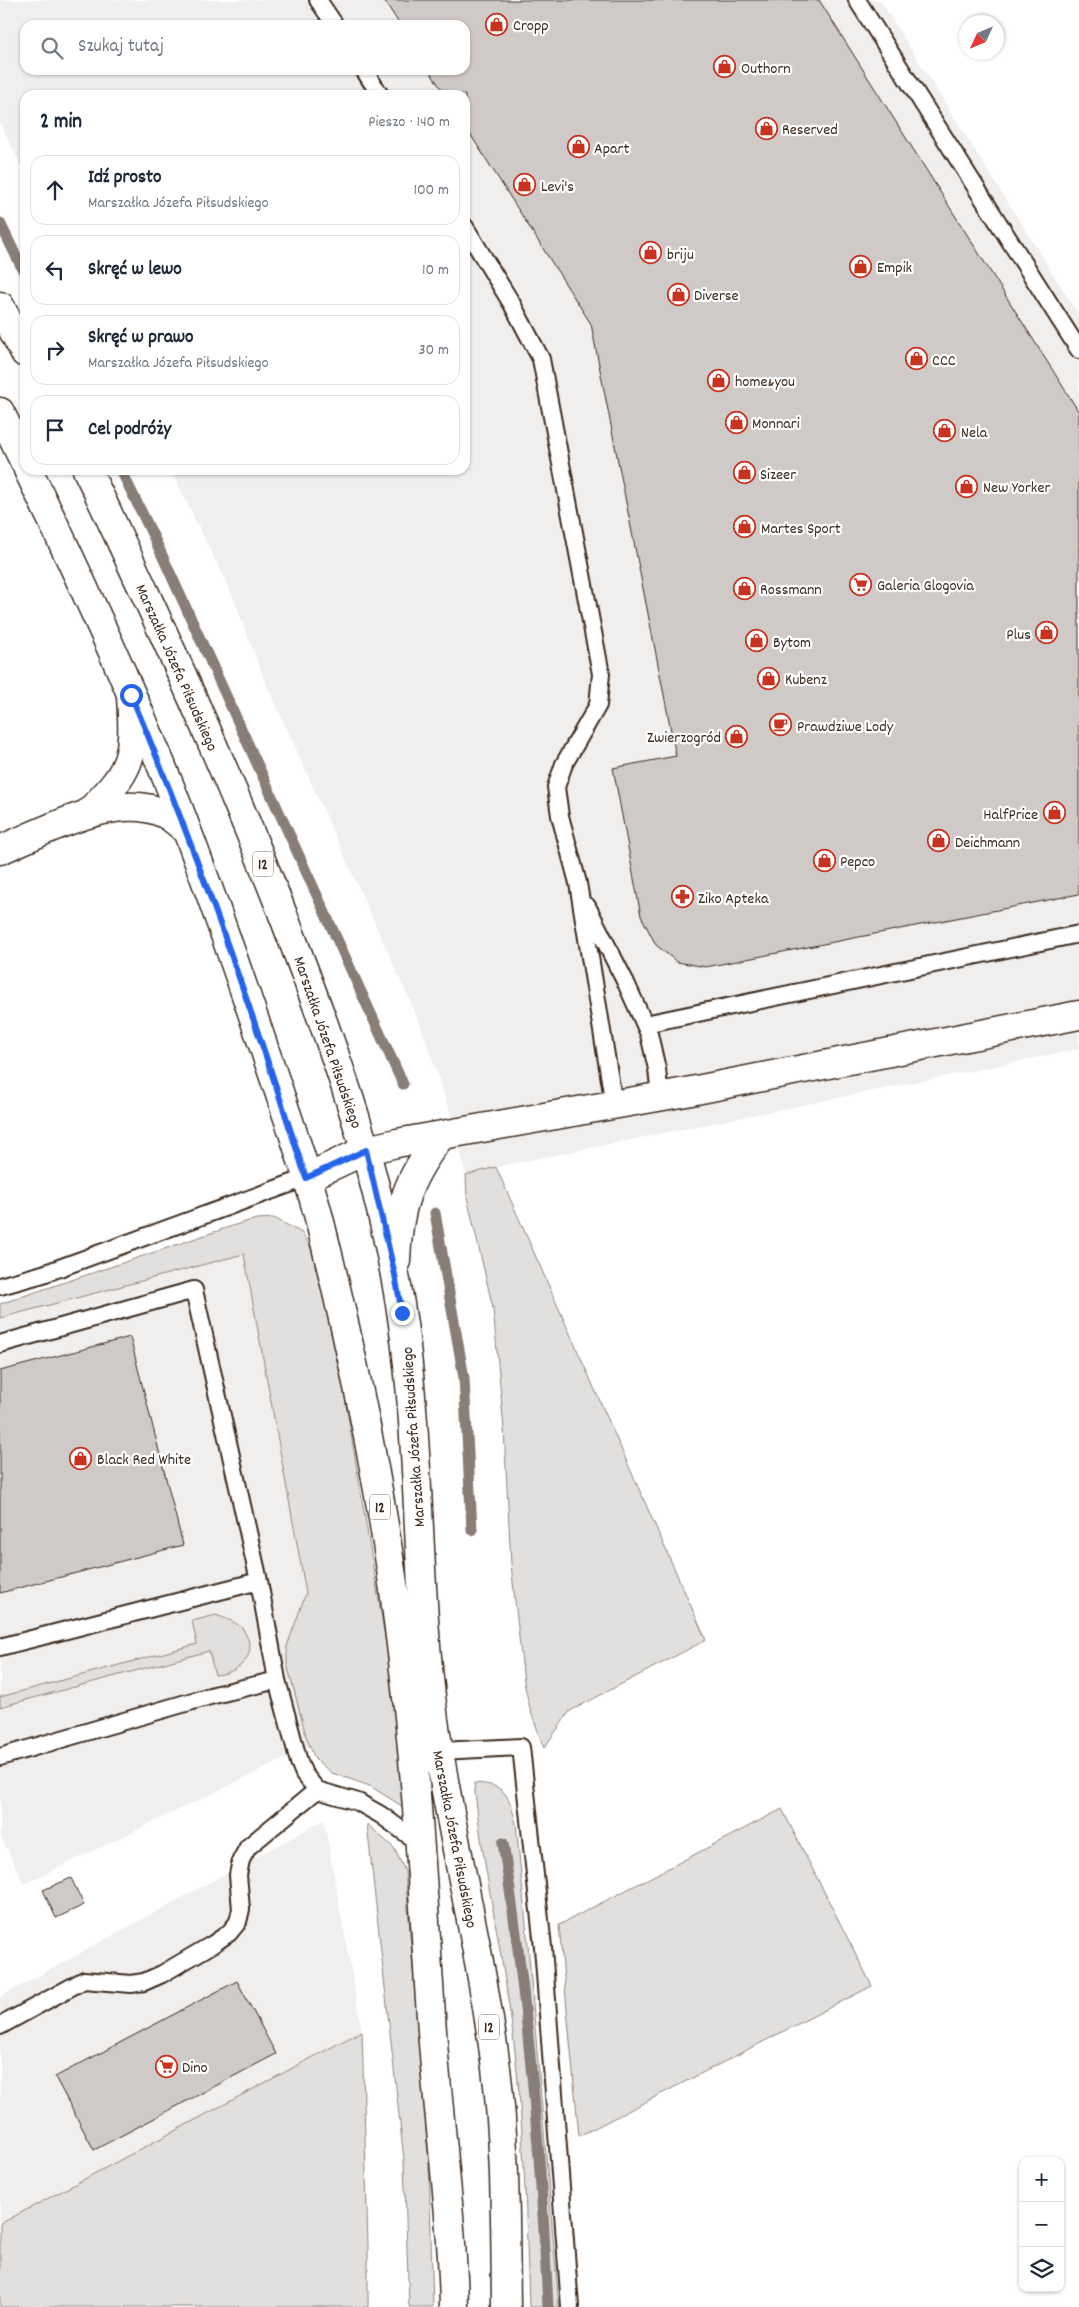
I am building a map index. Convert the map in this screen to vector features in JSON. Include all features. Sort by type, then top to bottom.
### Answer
[{"type":"main road","points":[[0,306],[20,344]]},
{"type":"main road","points":[[0,412],[20,453]]},
{"type":"main road","name":"Marszałka Józefa Piłsudskiego","points":[[30,475],[131,695],[187,831],[232,955],[318,1213],[372,1456],[398,1619],[415,1786],[434,2061],[450,2221],[454,2307]]},
{"type":"main road","name":"Marszałka Józefa Piłsudskiego","points":[[89,475],[184,677],[255,843],[313,994],[366,1150],[395,1275],[408,1360],[417,1520],[433,1714],[470,1913],[496,2070],[504,2187],[506,2307]]},
{"type":"main road","points":[[86,814],[112,788],[128,761],[132,745],[131,695]]},
{"type":"main road","points":[[0,850],[86,814],[133,807],[151,809],[167,814],[187,831]]},
{"type":"main road","points":[[306,1178],[366,1150],[397,1143],[614,1105],[1079,1015]]},
{"type":"main road","points":[[395,1275],[398,1226],[403,1203],[418,1168],[440,1136]]},
{"type":"lane","points":[[318,0],[332,20]]},
{"type":"lane","points":[[857,0],[1079,350]]},
{"type":"lane","points":[[367,75],[377,90]]},
{"type":"lane","points":[[470,235],[512,304],[541,359],[602,674],[598,705],[564,764],[556,787],[560,816],[578,883],[614,1105]]},
{"type":"lane","points":[[578,883],[645,1024],[657,1069],[660,1096]]},
{"type":"lane","points":[[645,1024],[1079,934]]},
{"type":"lane","points":[[0,1286],[43,1274],[306,1178]]},
{"type":"lane","points":[[0,1344],[194,1290],[259,1580],[277,1680],[299,1762],[304,1774],[317,1790],[358,1802],[381,1815],[419,1843]]},
{"type":"lane","points":[[0,1647],[259,1580]]},
{"type":"lane","points":[[0,1757],[210,1696],[277,1680]]},
{"type":"lane","points":[[439,1751],[521,1747],[543,1947],[570,2307]]},
{"type":"lane","points":[[0,2026],[84,1980],[131,1984],[144,1982],[162,1974],[221,1939],[238,1922],[241,1909],[238,1875],[241,1860],[248,1847],[317,1790]]},
{"type":"shaded area","points":[[0,0],[880,0],[1079,315],[1079,1049],[496,1167],[466,1175],[452,1118],[420,1023],[265,681],[233,597],[173,475],[470,475],[470,90],[20,90],[20,164],[0,123]]},
{"type":"shaded area","points":[[496,1167],[706,1640],[570,1711],[544,1748],[530,1709],[524,1682],[511,1564],[504,1429],[493,1308],[467,1197],[466,1175]]},
{"type":"shaded area","points":[[274,1218],[302,1233],[311,1248],[320,1282],[344,1392],[389,1661],[405,1808],[370,1786],[332,1773],[315,1759],[307,1739],[287,1664],[287,1646],[306,1593],[244,1254],[0,1318],[0,1304],[238,1224],[257,1219]]},
{"type":"shaded area","points":[[244,1254],[306,1593],[330,1737],[24,1884],[0,1835],[0,1318]]},
{"type":"shaded area","points":[[216,1615],[232,1621],[242,1628],[250,1645],[247,1658],[230,1672],[215,1675],[209,1651],[0,1707],[0,1697],[197,1644],[192,1621]]},
{"type":"shaded area","points":[[474,1783],[500,1789],[508,1799],[516,1824],[559,2307],[529,2307],[524,2163],[519,2091],[507,1989]]},
{"type":"shaded area","points":[[782,1809],[872,1986],[579,2136],[559,1925]]},
{"type":"shaded area","points":[[324,1820],[362,2031],[0,2224],[0,1997]]},
{"type":"shaded area","points":[[367,1824],[394,1848],[405,1871],[429,2166],[433,2307],[409,2307],[404,2160]]},
{"type":"shaded area","points":[[362,2031],[368,2307],[0,2307],[0,2224]]},
{"type":"building","name":"Galeria Glogovia","points":[[384,0],[819,0],[1079,412],[1079,894],[706,967],[677,962],[656,945],[641,916],[613,768],[676,756],[591,324],[470,134],[470,90],[442,90],[432,75],[470,75],[470,20],[397,20]]},
{"type":"building","name":"Black Red White","points":[[130,1337],[183,1545],[0,1593],[0,1371]]},
{"type":"building","points":[[71,1878],[84,1905],[56,1918],[43,1890]]},
{"type":"building","name":"Dino","points":[[237,1981],[276,2054],[94,2150],[55,2077]]},
{"type":"waterway","points":[[0,223],[20,264]]},
{"type":"waterway","points":[[123,475],[156,542],[403,1084]]},
{"type":"waterway","points":[[435,1213],[464,1378],[472,1530]]},
{"type":"waterway","points":[[503,1843],[512,1901],[532,2074],[548,2307]]},
{"type":"place","name":"Cropp","points":[[497,24]]},
{"type":"place","name":"Outhorn","points":[[725,67]]},
{"type":"place","name":"Reserved","points":[[766,128]]},
{"type":"place","name":"Apart","points":[[578,147]]},
{"type":"place","name":"Levi's","points":[[525,185]]},
{"type":"place","name":"briju","points":[[651,253]]},
{"type":"place","name":"Empik","points":[[861,266]]},
{"type":"place","name":"Diverse","points":[[678,294]]},
{"type":"place","name":"CCC","points":[[916,359]]},
{"type":"place","name":"home&you","points":[[719,380]]},
{"type":"place","name":"Monnari","points":[[736,422]]},
{"type":"place","name":"Nela","points":[[945,431]]},
{"type":"place","name":"Sizeer","points":[[744,473]]},
{"type":"place","name":"New Yorker","points":[[967,486]]},
{"type":"place","name":"Martes Sport","points":[[745,527]]},
{"type":"place","name":"Galeria Glogovia","points":[[861,584]]},
{"type":"place","name":"Rossmann","points":[[744,588]]},
{"type":"place","name":"Plus","points":[[1047,633]]},
{"type":"place","name":"Bytom","points":[[757,641]]},
{"type":"place","name":"Kubenz","points":[[769,678]]},
{"type":"place","name":"Prawdziwe Lody","points":[[781,725]]},
{"type":"place","name":"Zwierzogród","points":[[737,736]]},
{"type":"place","name":"HalfPrice","points":[[1054,813]]},
{"type":"place","name":"Deichmann","points":[[939,841]]},
{"type":"place","name":"Pepco","points":[[824,860]]},
{"type":"place","name":"Ziko Apteka","points":[[682,897]]},
{"type":"place","name":"Black Red White","points":[[81,1458]]},
{"type":"place","name":"Dino","points":[[166,2066]]},
{"type":"route","points":[[131,695],[168,782],[232,955],[306,1178],[366,1150],[402,1313]]}]
